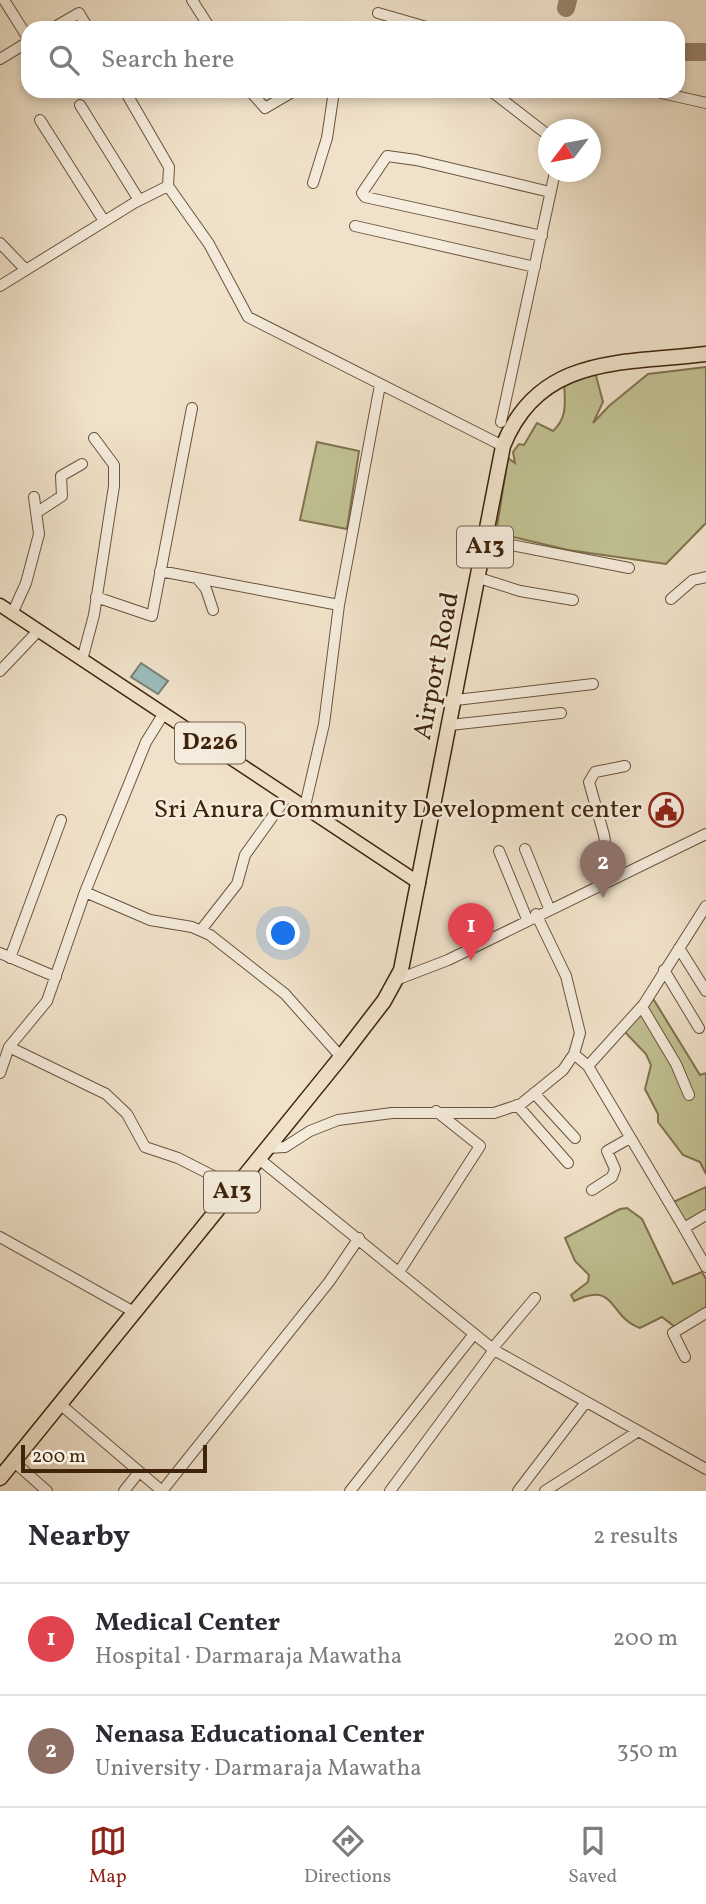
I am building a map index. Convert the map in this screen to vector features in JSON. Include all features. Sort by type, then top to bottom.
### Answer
[{"type":"highway","name":"Airport Road","points":[[419,883],[503,446],[526,405],[544,388],[563,377],[605,365],[706,354]]},
{"type":"highway","name":"A13","points":[[5,1468],[60,1404],[380,1007],[396,980],[407,948],[419,883]]},
{"type":"main road","name":"D226","points":[[0,605],[419,883]]},
{"type":"street","points":[[4,0],[21,28]]},
{"type":"street","points":[[192,0],[206,21]]},
{"type":"street","points":[[65,21],[79,13],[84,21]]},
{"type":"street","points":[[378,13],[406,21]]},
{"type":"street","points":[[0,59],[21,45]]},
{"type":"street","points":[[129,98],[169,167],[168,186],[209,244],[248,317],[503,446]]},
{"type":"street","points":[[256,98],[265,108],[282,98]]},
{"type":"street","points":[[313,183],[327,138],[333,98]]},
{"type":"street","points":[[500,98],[538,127]]},
{"type":"street","points":[[684,98],[706,103]]},
{"type":"street","points":[[80,105],[139,201]]},
{"type":"street","points":[[40,120],[104,221]]},
{"type":"street","points":[[542,236],[365,197],[362,192],[387,156],[416,160],[550,192]]},
{"type":"street","points":[[500,422],[552,182]]},
{"type":"street","points":[[0,286],[104,221],[168,186]]},
{"type":"street","points":[[355,226],[535,267]]},
{"type":"street","points":[[0,243],[26,270]]},
{"type":"street","points":[[304,806],[324,724],[340,606],[380,385]]},
{"type":"street","points":[[96,597],[152,616],[192,408]]},
{"type":"street","points":[[82,660],[96,597],[114,486],[114,465],[94,438]]},
{"type":"street","points":[[36,513],[62,496],[61,476],[82,464]]},
{"type":"street","points":[[12,614],[26,583],[39,534],[34,497]]},
{"type":"street","points":[[486,540],[629,568]]},
{"type":"street","points":[[160,571],[340,606]]},
{"type":"street","points":[[671,599],[693,580],[706,577]]},
{"type":"street","points":[[197,578],[206,589],[213,610]]},
{"type":"street","points":[[478,578],[520,591],[573,600]]},
{"type":"street","points":[[0,671],[38,631]]},
{"type":"street","points":[[456,700],[593,684]]},
{"type":"street","points":[[0,1073],[9,1047],[43,1009],[85,892],[146,742],[164,713]]},
{"type":"street","points":[[450,725],[561,713]]},
{"type":"street","points":[[611,878],[604,835],[589,782],[595,772],[625,766]]},
{"type":"street","points":[[201,930],[237,884],[245,855],[288,795]]},
{"type":"street","points":[[10,958],[61,820]]},
{"type":"street","points":[[396,980],[448,960],[549,908],[706,834]]},
{"type":"street","points":[[525,849],[549,908]]},
{"type":"street","points":[[263,1153],[285,1147],[310,1131],[338,1120],[436,1111],[494,1113],[517,1105],[564,1070],[574,1054],[580,1032],[575,1008],[565,976],[499,851]]},
{"type":"street","points":[[85,892],[150,920],[201,930],[285,994],[341,1057]]},
{"type":"street","points":[[588,1066],[642,1006],[706,905]]},
{"type":"street","points":[[679,948],[706,991]]},
{"type":"street","points":[[0,953],[56,978]]},
{"type":"street","points":[[664,970],[699,1028]]},
{"type":"street","points":[[642,1006],[676,1064],[689,1095]]},
{"type":"street","points":[[9,1047],[106,1094],[127,1114],[145,1147],[178,1158],[235,1187]]},
{"type":"street","points":[[574,1054],[588,1066],[706,1267]]},
{"type":"street","points":[[534,1093],[575,1138]]},
{"type":"street","points":[[517,1105],[568,1163]]},
{"type":"street","points":[[399,1272],[480,1146],[436,1111]]},
{"type":"street","points":[[592,1190],[612,1177],[615,1169],[607,1151],[630,1138]]},
{"type":"street","points":[[263,1153],[359,1238],[493,1349],[706,1469]]},
{"type":"street","points":[[684,1228],[706,1215]]},
{"type":"street","points":[[0,1237],[54,1264],[134,1312]]},
{"type":"street","points":[[60,1404],[162,1491],[329,1282],[359,1238]]},
{"type":"street","points":[[390,1491],[493,1349],[536,1298]]},
{"type":"street","points":[[685,1357],[673,1333],[706,1312]]},
{"type":"street","points":[[350,1491],[474,1334]]},
{"type":"street","points":[[518,1491],[586,1402]]},
{"type":"street","points":[[545,1491],[637,1432]]},
{"type":"street","points":[[5,1468],[47,1491]]},
{"type":"street","points":[[124,1491],[139,1472]]},
{"type":"green space","points":[[706,367],[706,523],[666,564],[568,550],[496,533],[508,458],[515,463],[513,452],[519,444],[524,445],[537,423],[553,431],[558,426],[564,409],[564,382],[595,372],[603,402],[593,423],[648,374]]},
{"type":"green space","points":[[317,442],[359,451],[347,529],[300,520]]},
{"type":"green space","points":[[649,992],[700,1075],[706,1073],[706,1174],[700,1162],[683,1155],[658,1122],[658,1114],[645,1089],[651,1065],[646,1054],[621,1028]]},
{"type":"green space","points":[[706,1187],[706,1216],[685,1230],[669,1204]]},
{"type":"green space","points":[[627,1208],[642,1219],[673,1284],[702,1272],[706,1279],[706,1311],[675,1327],[662,1317],[640,1328],[622,1316],[605,1297],[588,1296],[574,1301],[571,1295],[588,1282],[589,1275],[575,1261],[565,1238],[620,1209]]},
{"type":"water","points":[[141,663],[168,681],[158,694],[131,677]]},
{"type":"taxiway","points":[[566,8],[568,0]]},
{"type":"taxiway","points":[[685,52],[706,52]]},
{"type":"place","name":"Sri Anura Community Development center","points":[[666,810]]},
{"type":"place","name":"Nenasa Educational Center","points":[[603,898]]},
{"type":"place","name":"Medical Center","points":[[471,961]]}]
